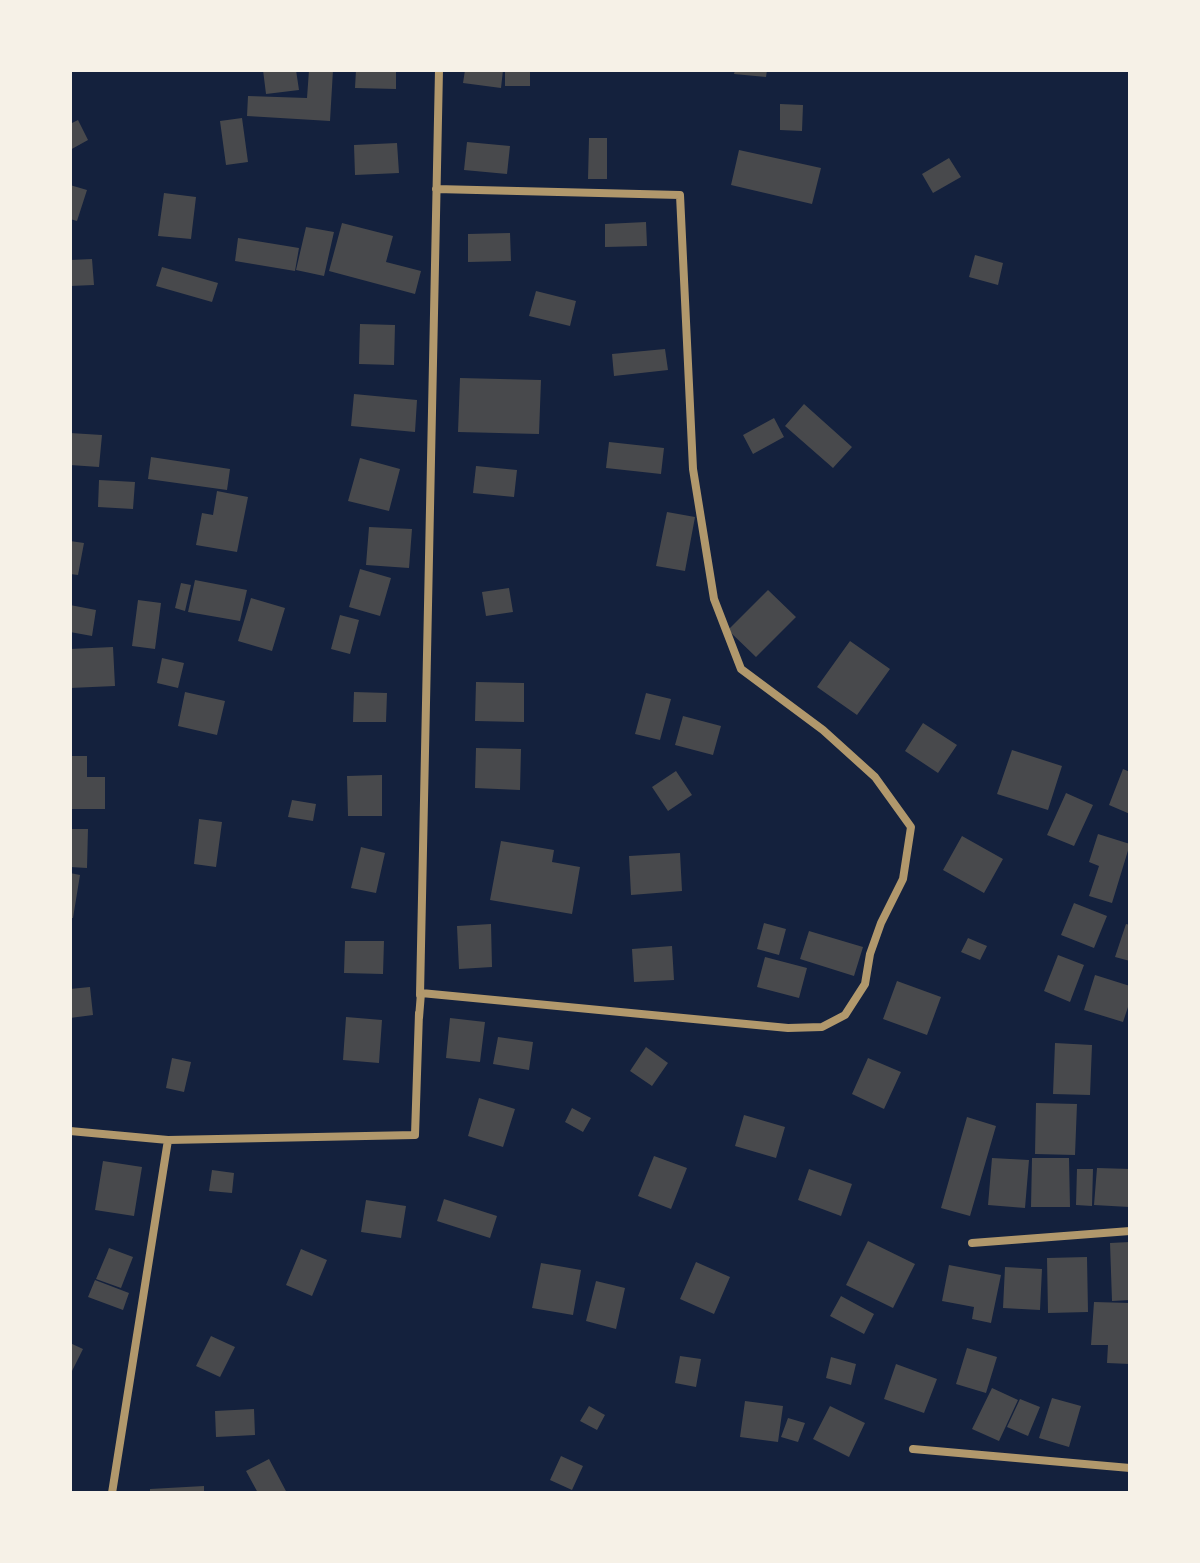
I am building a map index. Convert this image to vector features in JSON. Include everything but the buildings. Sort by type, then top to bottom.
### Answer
[{"type":"street","points":[[70,1131],[168,1140],[415,1135],[439,70]]},
{"type":"street","points":[[419,1018],[421,993],[788,1028],[822,1027],[845,1015],[865,984],[870,954],[881,923],[903,879],[911,827],[875,777],[823,730],[741,669],[714,599],[693,469],[680,195],[436,189]]},
{"type":"street","points":[[112,1493],[168,1140]]},
{"type":"street","points":[[972,1243],[1130,1231]]},
{"type":"street","points":[[913,1449],[1130,1468]]}]
